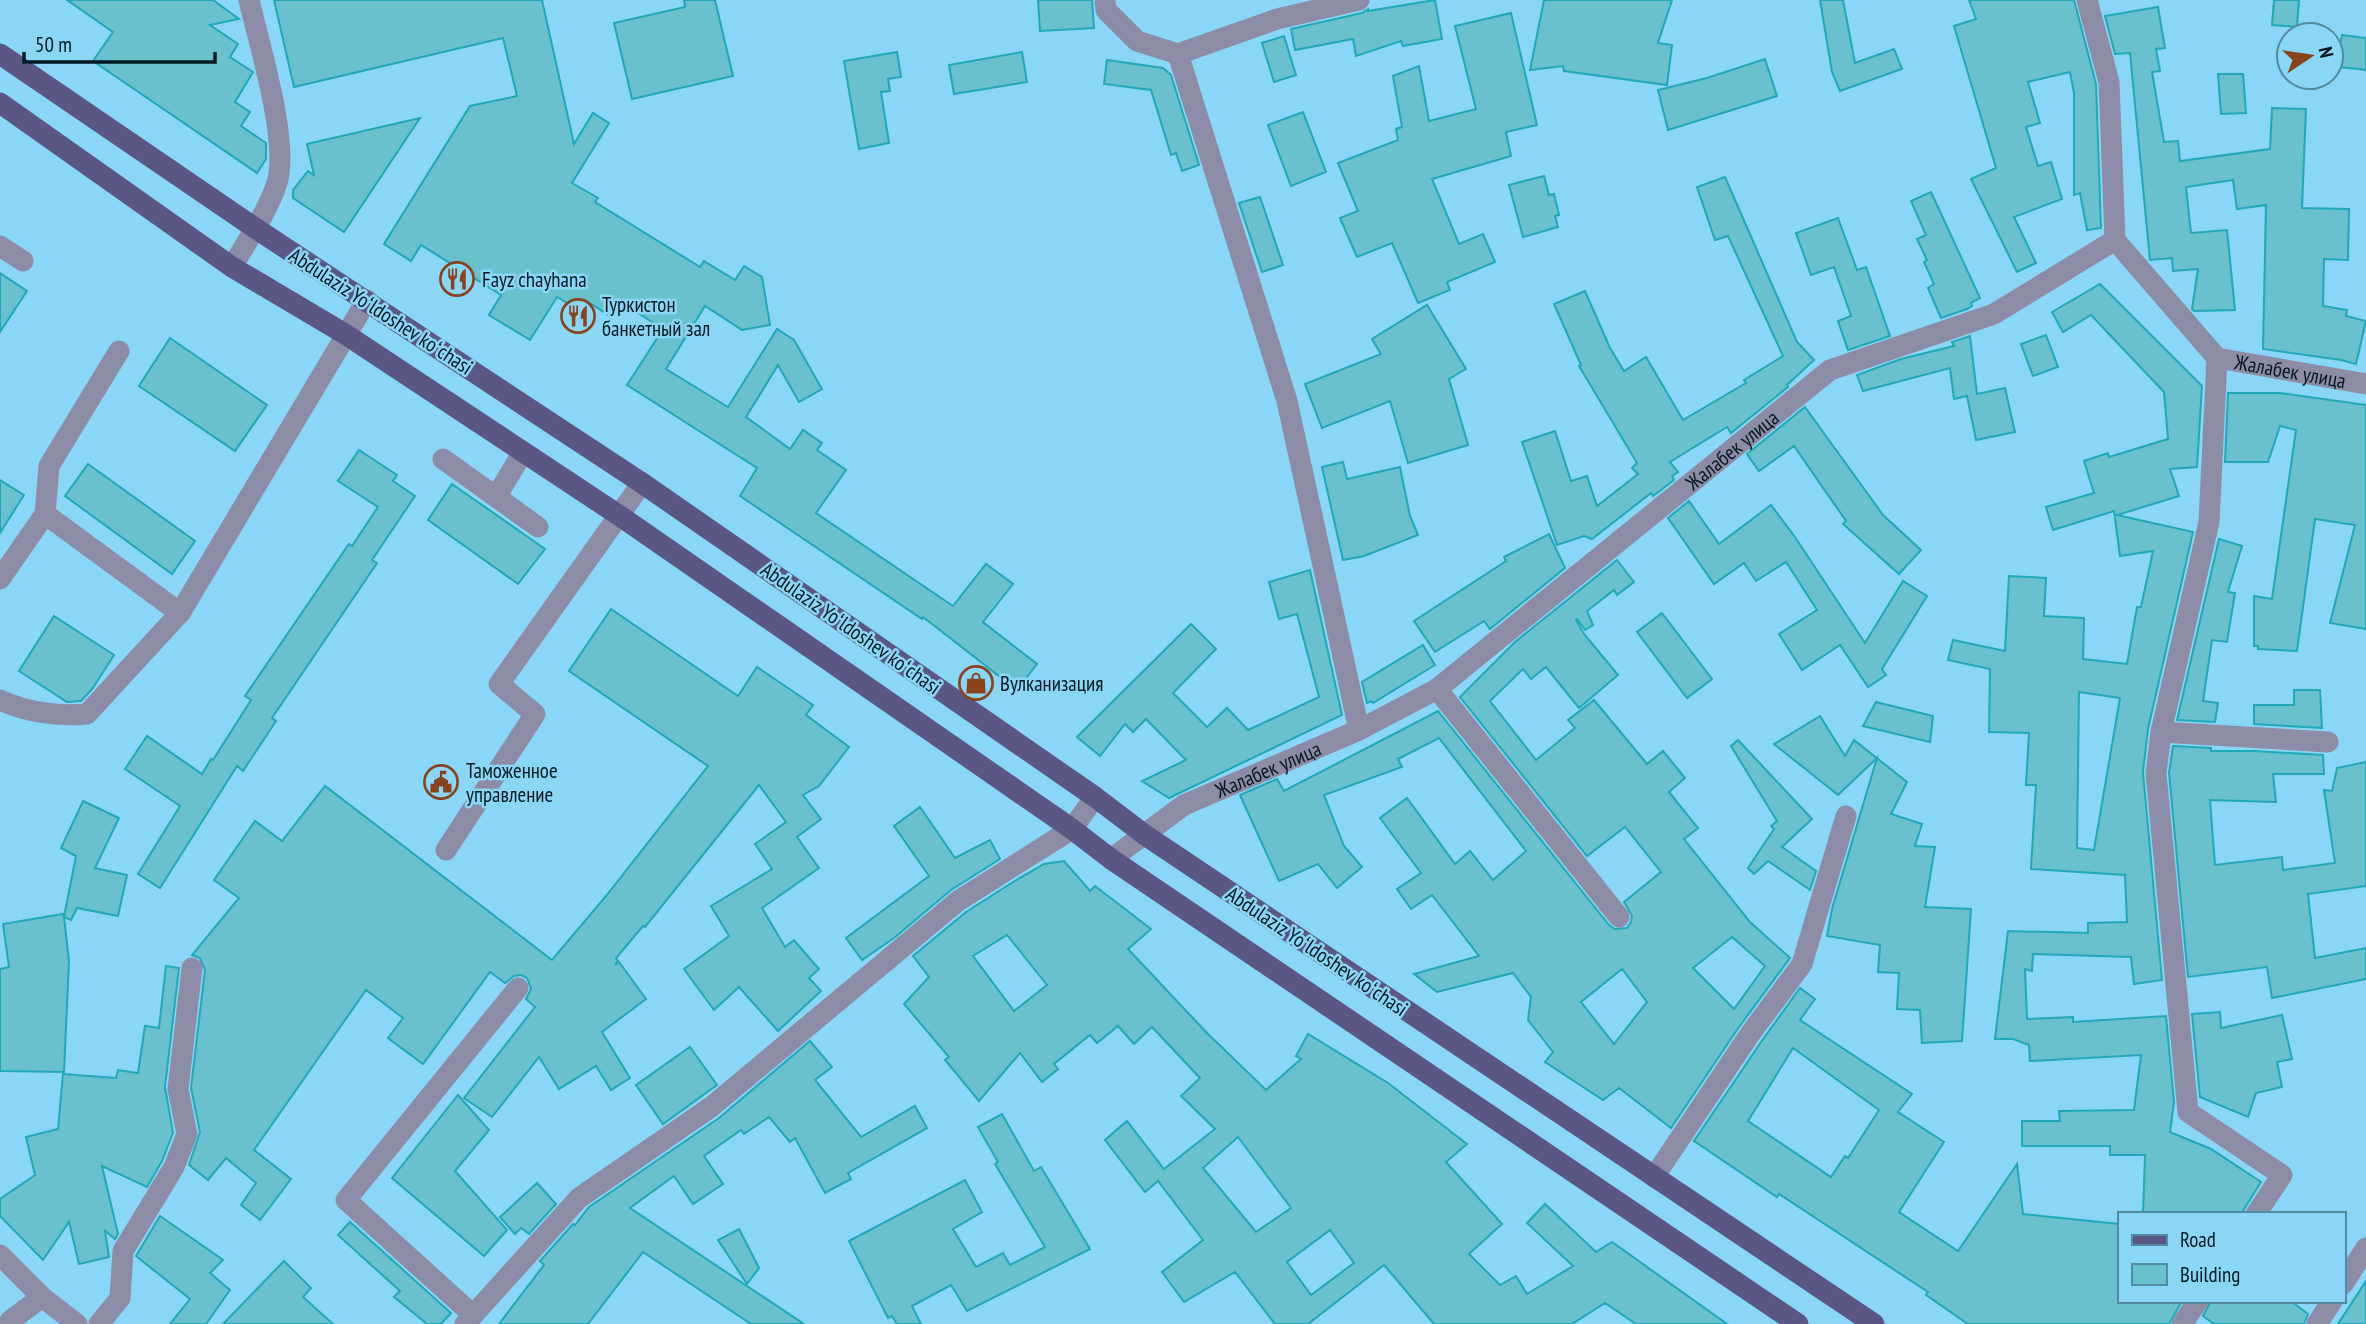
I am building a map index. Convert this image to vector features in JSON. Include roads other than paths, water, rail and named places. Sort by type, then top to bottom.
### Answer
[{"type":"main road","name":"Abdulaziz Yoʻldoshev koʻchasi","points":[[0,54],[255,228],[642,483],[1095,797],[1145,835],[1867,1322]]},
{"type":"main road","name":"Abdulaziz Yoʻldoshev koʻchasi","points":[[0,103],[232,267],[345,334],[620,516],[1072,829],[1111,859],[1798,1324]]},
{"type":"street","points":[[232,267],[277,184],[280,136],[249,0]]},
{"type":"street","points":[[1105,0],[1106,10],[1137,41],[1178,54],[1277,19],[1359,0]]},
{"type":"street","points":[[2087,0],[2109,82],[2115,240]]},
{"type":"street","points":[[1178,54],[1287,401],[1359,730]]},
{"type":"street","name":"Жалабек улица","points":[[1111,859],[1184,805],[1359,730],[1437,689],[1830,370],[1994,314],[2115,240],[2217,358],[2366,384]]},
{"type":"street","points":[[0,246],[23,261]]},
{"type":"street","points":[[0,700],[16,708],[69,716],[88,714],[180,613],[367,300]]},
{"type":"street","points":[[0,579],[45,514],[49,466],[119,351]]},
{"type":"street","points":[[2217,358],[2209,522],[2161,732],[2156,773],[2188,1112],[2282,1175],[2257,1212]]},
{"type":"street","points":[[496,497],[523,452]]},
{"type":"street","points":[[443,459],[538,527]]},
{"type":"street","points":[[446,850],[536,713],[499,684],[642,483]]},
{"type":"street","points":[[45,514],[180,613]]},
{"type":"street","points":[[1437,689],[1619,917]]},
{"type":"street","points":[[2161,732],[2328,742]]},
{"type":"street","points":[[518,988],[346,1200],[469,1320],[579,1198],[711,1107],[958,901],[1072,829],[1095,797]]},
{"type":"street","points":[[1654,1177],[1750,1034],[1802,964],[1846,816]]},
{"type":"street","points":[[99,1324],[120,1298],[123,1251],[174,1167],[187,1134],[178,1089],[192,968]]},
{"type":"street","points":[[2345,1281],[2366,1248]]},
{"type":"street","points":[[0,1255],[42,1297],[77,1324]]},
{"type":"street","points":[[10,1321],[42,1297]]},
{"type":"street","points":[[2182,1324],[2197,1303]]},
{"type":"street","points":[[2317,1324],[2331,1303]]},
{"type":"place","name":"Fayz chayhana","points":[[457,279]]},
{"type":"place","name":"Туркистон банкетный зал","points":[[578,316]]},
{"type":"place","name":"Вулканизация","points":[[976,683]]},
{"type":"place","name":"Таможенное управление","points":[[441,782]]}]
